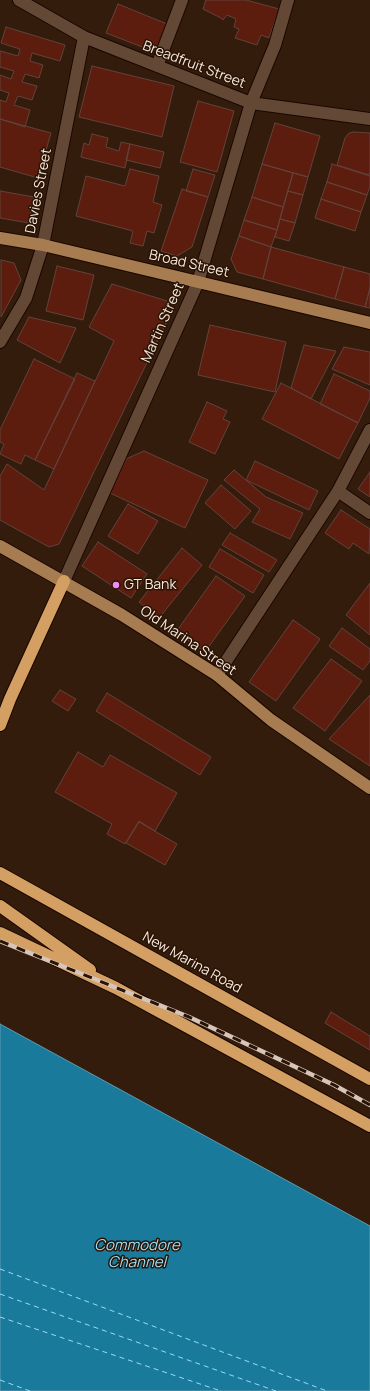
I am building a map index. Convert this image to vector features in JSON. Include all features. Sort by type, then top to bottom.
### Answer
[{"type":"highway","points":[[0,725],[12,694],[64,581]]},
{"type":"highway","name":"New Marina Road","points":[[0,873],[370,1080]]},
{"type":"highway","points":[[0,906],[116,988]]},
{"type":"highway","points":[[0,933],[116,988],[370,1126]]},
{"type":"main road","name":"Broad Street","points":[[0,238],[43,245],[370,323]]},
{"type":"main road","name":"Old Marina Street","points":[[0,546],[122,615],[217,675],[271,720],[370,788]]},
{"type":"street","points":[[157,66],[182,0]]},
{"type":"street","name":"Martin Street","points":[[64,581],[198,282],[251,103],[274,45],[288,0]]},
{"type":"street","name":"Breadfruit Street","points":[[25,1],[84,37],[251,103],[370,119]]},
{"type":"street","name":"Davies Street","points":[[0,342],[26,298],[43,245],[84,37]]},
{"type":"street","points":[[217,675],[338,491],[370,430]]},
{"type":"street","points":[[338,491],[370,513]]},
{"type":"water","name":"Commodore Channel","points":[[0,1024],[370,1226],[370,1391],[0,1391]]},
{"type":"building","points":[[206,0],[246,0],[279,9],[269,38],[261,35],[257,45],[235,38],[239,29],[234,27],[236,19],[227,15],[223,20],[203,9]]},
{"type":"building","points":[[118,4],[167,24],[156,50],[150,50],[106,33]]},
{"type":"building","points":[[6,27],[65,45],[60,61],[32,53],[30,61],[43,65],[39,78],[25,74],[22,82],[37,86],[32,100],[18,96],[14,105],[30,110],[25,127],[0,119],[0,100],[6,102],[9,93],[0,90],[0,75],[11,79],[14,71],[0,67],[0,51],[18,56],[20,49],[1,43]]},
{"type":"building","points":[[92,66],[174,86],[162,137],[79,117]]},
{"type":"building","points":[[198,101],[234,111],[217,172],[180,162]]},
{"type":"building","points":[[0,119],[51,133],[38,178],[0,167]]},
{"type":"building","points":[[275,123],[320,136],[308,177],[262,164]]},
{"type":"building","points":[[349,133],[370,133],[369,175],[337,165],[345,138]]},
{"type":"building","points":[[92,134],[108,138],[106,147],[119,151],[121,142],[130,144],[125,168],[81,157],[84,143],[89,145]]},
{"type":"building","points":[[130,144],[164,152],[160,168],[126,160]]},
{"type":"building","points":[[262,164],[293,173],[283,207],[252,197]]},
{"type":"building","points":[[332,164],[370,176],[370,186],[367,195],[327,182]]},
{"type":"building","points":[[130,169],[159,176],[153,202],[162,205],[154,233],[147,231],[143,246],[130,243],[133,231],[76,216],[86,176],[125,186]]},
{"type":"building","points":[[193,169],[215,175],[208,197],[186,191]]},
{"type":"building","points":[[293,173],[308,177],[303,195],[288,191]]},
{"type":"building","points":[[327,182],[367,195],[361,212],[321,199]]},
{"type":"building","points":[[182,189],[208,197],[192,247],[177,256],[161,251]]},
{"type":"building","points":[[0,191],[34,197],[29,223],[0,218]]},
{"type":"building","points":[[288,191],[303,195],[295,223],[280,219]]},
{"type":"building","points":[[252,197],[283,207],[277,230],[244,220]]},
{"type":"building","points":[[321,199],[361,212],[355,231],[315,218]]},
{"type":"building","points":[[280,219],[295,223],[289,241],[275,237]]},
{"type":"building","points":[[244,220],[277,230],[271,247],[239,236]]},
{"type":"building","points":[[239,236],[271,247],[263,279],[237,272],[231,259]]},
{"type":"building","points":[[271,247],[344,267],[335,299],[263,279]]},
{"type":"building","points":[[1,260],[14,263],[21,280],[1,317]]},
{"type":"building","points":[[57,266],[94,275],[83,320],[46,311]]},
{"type":"building","points":[[344,267],[370,274],[370,288],[365,307],[335,299]]},
{"type":"building","points":[[112,284],[167,301],[172,311],[59,544],[49,547],[0,520],[0,476],[7,464],[44,490],[114,341],[89,327]]},
{"type":"building","points":[[370,288],[370,308],[365,307]]},
{"type":"building","points":[[29,317],[76,328],[60,363],[17,340]]},
{"type":"building","points":[[210,325],[286,342],[275,392],[198,375]]},
{"type":"building","points":[[304,345],[336,351],[311,399],[291,388]]},
{"type":"building","points":[[344,347],[370,352],[370,385],[332,369]]},
{"type":"building","points":[[34,359],[75,379],[35,460],[25,455],[21,464],[0,454],[4,444],[0,442],[0,430]]},
{"type":"building","points":[[77,373],[95,381],[54,469],[35,460]]},
{"type":"building","points":[[334,374],[370,391],[370,398],[358,423],[320,404]]},
{"type":"building","points":[[281,383],[358,423],[339,459],[262,419]]},
{"type":"building","points":[[207,402],[227,411],[223,419],[230,422],[215,454],[189,442]]},
{"type":"building","points":[[144,451],[208,480],[185,528],[110,493],[126,459]]},
{"type":"building","points":[[255,461],[318,491],[309,510],[246,480]]},
{"type":"building","points":[[234,470],[266,497],[303,513],[290,539],[252,522],[260,509],[224,480]]},
{"type":"building","points":[[370,472],[370,497],[358,489]]},
{"type":"building","points":[[221,485],[251,511],[235,529],[205,503]]},
{"type":"building","points":[[128,504],[158,521],[138,554],[108,536]]},
{"type":"building","points":[[341,510],[370,529],[369,554],[353,543],[349,549],[325,533]]},
{"type":"building","points":[[230,533],[277,560],[269,572],[222,545]]},
{"type":"building","points":[[98,542],[147,574],[131,598],[82,566]]},
{"type":"building","points":[[182,548],[202,565],[159,618],[139,602]]},
{"type":"building","points":[[220,549],[264,575],[253,593],[209,567]]},
{"type":"building","points":[[216,576],[245,596],[205,652],[176,632]]},
{"type":"building","points":[[370,583],[370,635],[346,615]]},
{"type":"building","points":[[293,620],[320,639],[276,701],[249,682]]},
{"type":"building","points":[[342,628],[370,649],[370,661],[363,670],[329,646]]},
{"type":"building","points":[[331,659],[362,681],[325,731],[293,708]]},
{"type":"building","points":[[60,690],[76,699],[68,711],[52,701]]},
{"type":"building","points":[[107,693],[211,757],[200,775],[96,711]]},
{"type":"building","points":[[370,695],[370,766],[329,739]]},
{"type":"building","points":[[78,752],[103,767],[110,755],[177,793],[155,831],[139,821],[125,844],[107,834],[112,824],[55,792]]},
{"type":"building","points":[[139,822],[177,844],[165,865],[126,843]]},
{"type":"building","points":[[331,1012],[370,1036],[370,1050],[325,1023]]},
{"type":"ferry route","points":[[0,1269],[327,1391]]},
{"type":"ferry route","points":[[0,1294],[276,1391]]},
{"type":"ferry route","points":[[0,1317],[221,1391]]},
{"type":"ferry route","points":[[0,1380],[30,1391]]},
{"type":"railway","points":[[0,941],[189,1017],[334,1085],[370,1105]]},
{"type":"place","name":"GT Bank","points":[[116,585]]}]
